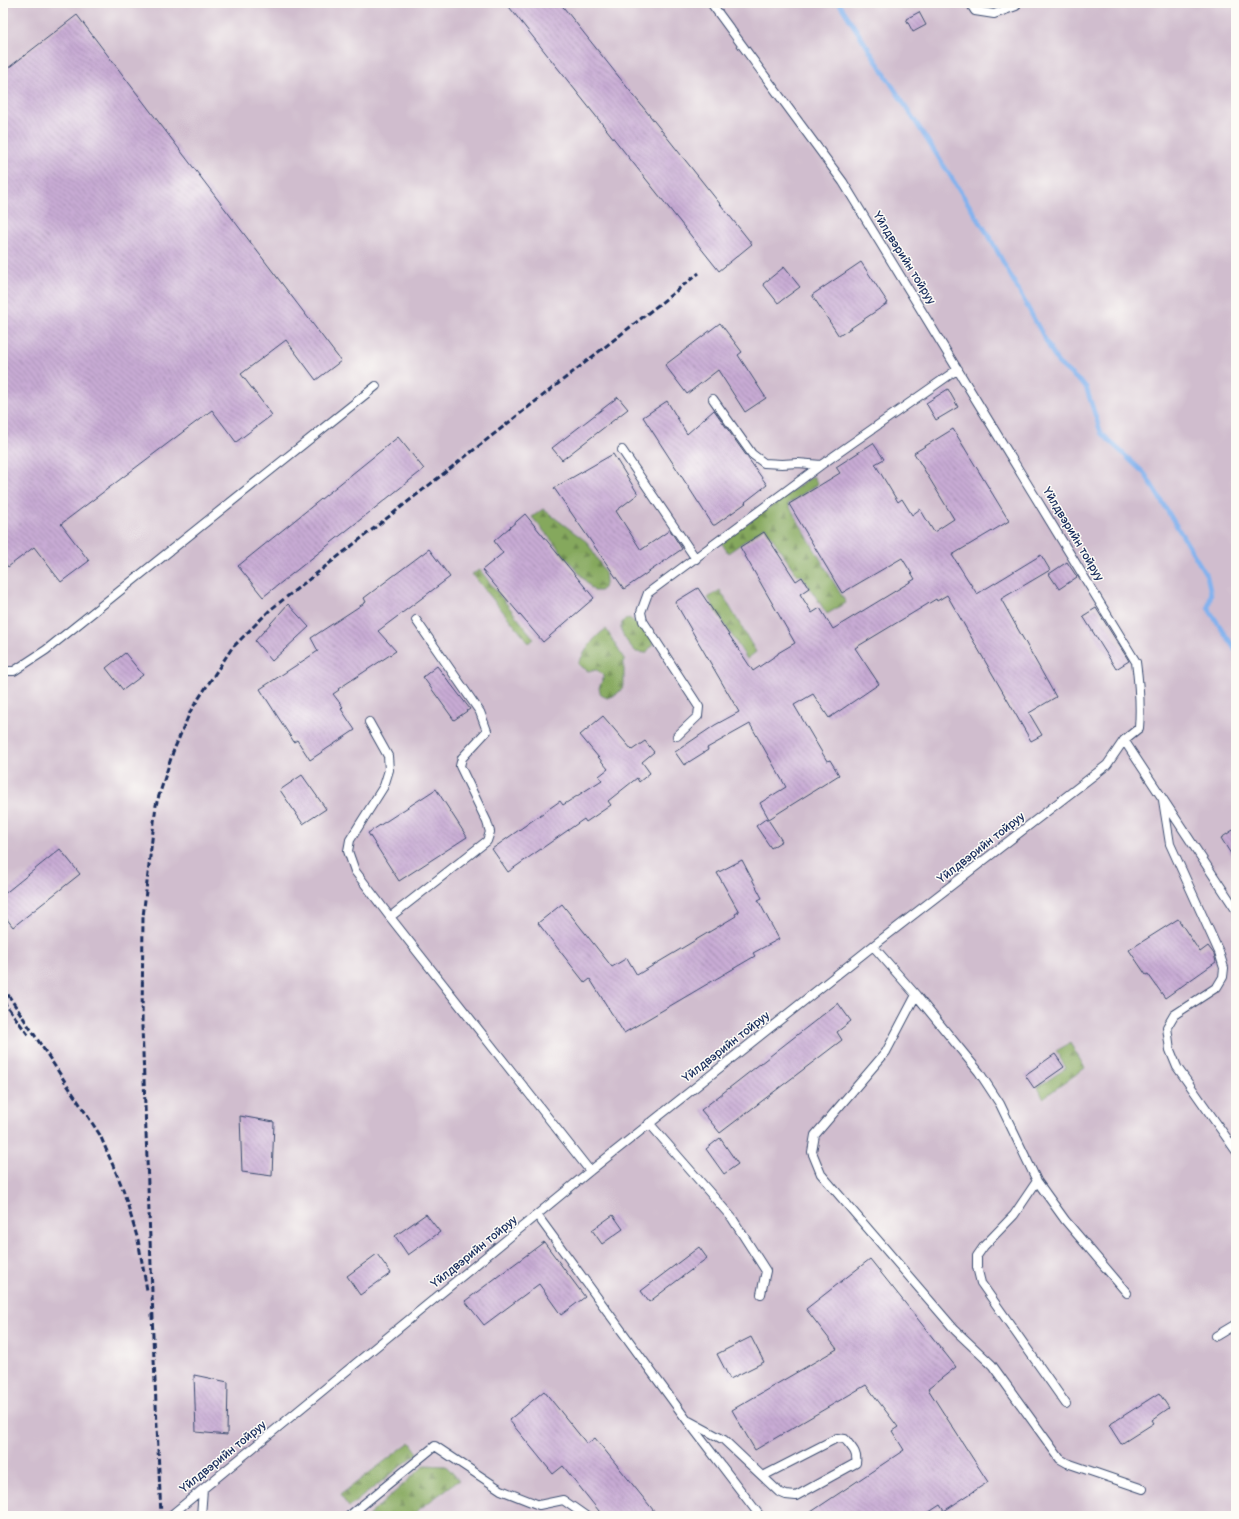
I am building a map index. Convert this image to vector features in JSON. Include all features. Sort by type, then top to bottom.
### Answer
[{"type":"lane","name":"Үйлдвэрийн тойруу","points":[[170,1516],[649,1123],[873,946],[1107,765],[1124,740],[1139,728],[1141,709],[1136,662],[958,368],[843,182],[711,3]]},
{"type":"lane","points":[[970,3],[975,11],[994,14],[1016,6],[1016,3]]},
{"type":"lane","points":[[677,736],[698,716],[699,707],[643,621],[641,612],[648,593],[821,465],[958,368]]},
{"type":"lane","points":[[3,671],[14,671],[46,650],[376,386]]},
{"type":"lane","points":[[714,399],[752,454],[764,463],[821,465]]},
{"type":"lane","points":[[622,450],[696,558]]},
{"type":"lane","points":[[390,917],[487,841],[490,832],[487,822],[460,766],[462,758],[487,731],[480,712],[416,620]]},
{"type":"lane","points":[[369,722],[388,756],[389,770],[384,786],[350,840],[348,851],[355,871],[590,1171]]},
{"type":"lane","points":[[1124,740],[1236,910]]},
{"type":"lane","points":[[1163,800],[1170,844],[1219,952],[1224,968],[1223,977],[1217,988],[1174,1015],[1167,1027],[1170,1050],[1177,1067],[1236,1151]]},
{"type":"lane","points":[[873,946],[916,995],[979,1072],[1000,1104],[1037,1181],[1065,1220],[1127,1293]]},
{"type":"lane","points":[[916,995],[886,1052],[815,1135],[812,1152],[821,1174],[955,1330],[992,1365],[1060,1459],[1067,1463],[1143,1489]]},
{"type":"lane","points":[[649,1123],[732,1218],[766,1271],[761,1294]]},
{"type":"lane","points":[[1037,1181],[1014,1215],[984,1246],[977,1256],[977,1267],[981,1283],[1066,1404]]},
{"type":"lane","points":[[537,1216],[686,1419],[760,1516]]},
{"type":"lane","points":[[1216,1336],[1236,1324]]},
{"type":"lane","points":[[686,1419],[724,1440],[762,1476],[779,1492],[786,1495],[796,1496],[856,1463],[857,1458],[855,1452],[845,1439],[837,1438],[762,1476]]},
{"type":"lane","points":[[349,1516],[434,1446],[501,1490],[539,1504],[563,1500],[586,1516]]},
{"type":"lane","points":[[201,1516],[203,1489]]},
{"type":"shaded area","points":[[3,3],[1236,3],[1236,1516],[3,1516]]},
{"type":"green space","points":[[813,476],[818,484],[788,504],[846,603],[827,614],[802,576],[797,575],[765,527],[728,553],[721,542]]},
{"type":"green space","points":[[543,509],[587,542],[605,572],[606,580],[604,588],[600,591],[594,591],[532,517]]},
{"type":"green space","points":[[480,570],[534,639],[529,643],[472,574]]},
{"type":"green space","points":[[720,590],[756,652],[747,659],[708,598]]},
{"type":"green space","points":[[629,618],[651,634],[653,644],[646,653],[636,652],[623,635],[621,625]]},
{"type":"green space","points":[[606,629],[624,659],[624,686],[617,694],[607,698],[601,695],[599,688],[604,676],[597,670],[588,671],[578,664],[593,640]]},
{"type":"green space","points":[[1070,1043],[1085,1068],[1043,1098],[1038,1087],[1066,1068],[1056,1051]]},
{"type":"green space","points":[[410,1442],[418,1453],[349,1507],[340,1495]]},
{"type":"green space","points":[[425,1465],[446,1466],[459,1480],[410,1516],[368,1516]]},
{"type":"building","points":[[506,3],[560,3],[752,244],[719,271]]},
{"type":"building","points":[[919,12],[926,25],[913,32],[906,19]]},
{"type":"building","points":[[77,15],[341,361],[316,380],[286,340],[241,374],[272,415],[236,442],[212,410],[61,524],[89,561],[61,582],[34,547],[8,567],[3,561],[3,72]]},
{"type":"building","points":[[861,262],[888,303],[839,336],[812,295]]},
{"type":"building","points":[[784,267],[800,287],[778,303],[763,284]]},
{"type":"building","points":[[720,323],[742,352],[738,355],[766,398],[745,412],[718,370],[687,394],[665,365]]},
{"type":"building","points":[[948,389],[958,407],[936,420],[926,403]]},
{"type":"building","points":[[618,397],[628,409],[562,460],[552,448]]},
{"type":"building","points":[[667,401],[687,434],[714,410],[767,485],[745,502],[746,503],[715,525],[713,525],[643,417]]},
{"type":"building","points":[[953,429],[1009,521],[952,555],[977,594],[1041,555],[1050,570],[1001,599],[1056,697],[1029,713],[1042,735],[1031,741],[947,595],[937,601],[936,599],[855,648],[879,684],[829,718],[813,694],[794,705],[827,761],[830,760],[839,775],[769,819],[760,803],[786,787],[750,724],[707,748],[708,750],[684,765],[675,752],[715,725],[739,712],[675,602],[698,588],[753,671],[795,643],[740,547],[764,532],[796,581],[802,577],[809,588],[800,594],[812,613],[820,608],[833,629],[915,579],[902,558],[842,593],[789,504],[840,473],[836,467],[873,443],[884,459],[875,464],[898,502],[902,499],[912,515],[920,509],[934,532],[954,519],[914,453]]},
{"type":"building","points":[[398,437],[424,469],[263,597],[238,566]]},
{"type":"building","points":[[613,454],[638,494],[616,511],[641,550],[670,530],[682,549],[624,589],[554,488]]},
{"type":"building","points":[[525,514],[594,598],[543,642],[482,570],[503,553],[494,541]]},
{"type":"building","points":[[429,549],[450,577],[378,631],[396,651],[338,689],[339,690],[333,694],[343,707],[341,709],[355,730],[310,760],[297,740],[294,742],[260,689],[318,651],[311,638],[366,602],[364,598]]},
{"type":"building","points":[[1067,562],[1077,577],[1059,589],[1049,574]]},
{"type":"building","points":[[288,604],[309,627],[272,661],[255,641]]},
{"type":"building","points":[[1096,608],[1129,661],[1116,669],[1083,616]]},
{"type":"building","points":[[125,653],[143,675],[123,690],[106,668]]},
{"type":"building","points":[[437,666],[470,709],[454,720],[423,677]]},
{"type":"building","points":[[603,716],[632,750],[645,741],[654,752],[642,762],[650,773],[639,782],[637,778],[608,801],[611,805],[586,822],[584,819],[508,872],[492,849],[560,801],[563,805],[602,780],[599,776],[608,769],[580,735]]},
{"type":"building","points":[[302,775],[326,809],[303,824],[280,790]]},
{"type":"building","points":[[436,789],[467,837],[399,881],[368,833]]},
{"type":"building","points":[[767,818],[782,841],[771,848],[756,826]]},
{"type":"building","points":[[1236,828],[1236,862],[1221,838]]},
{"type":"building","points":[[60,849],[80,874],[13,927],[3,914],[3,895]]},
{"type":"building","points":[[742,860],[762,898],[758,900],[779,939],[753,953],[755,956],[624,1033],[590,979],[585,983],[538,923],[562,904],[612,967],[627,958],[637,975],[736,916],[735,914],[739,912],[717,873]]},
{"type":"building","points":[[1178,919],[1200,952],[1208,946],[1214,954],[1216,962],[1165,998],[1148,974],[1146,975],[1129,950]]},
{"type":"building","points":[[838,1003],[851,1021],[837,1032],[842,1040],[720,1133],[701,1110]]},
{"type":"building","points":[[1055,1054],[1064,1067],[1034,1088],[1025,1075]]},
{"type":"building","points":[[240,1116],[274,1122],[272,1176],[242,1172]]},
{"type":"building","points":[[720,1138],[738,1164],[724,1174],[706,1149]]},
{"type":"building","points":[[426,1214],[440,1232],[408,1255],[395,1236]]},
{"type":"building","points":[[613,1215],[623,1229],[602,1244],[592,1230]]},
{"type":"building","points":[[544,1242],[585,1297],[561,1315],[539,1284],[484,1325],[465,1301]]},
{"type":"building","points":[[699,1247],[707,1258],[649,1302],[641,1291]]},
{"type":"building","points":[[377,1254],[391,1273],[360,1295],[347,1276]]},
{"type":"building","points":[[870,1259],[956,1367],[928,1389],[988,1482],[944,1511],[940,1505],[923,1516],[805,1516],[904,1450],[892,1431],[898,1427],[866,1385],[755,1450],[732,1410],[837,1349],[806,1309]]},
{"type":"building","points":[[751,1337],[764,1362],[730,1379],[717,1354]]},
{"type":"building","points":[[194,1375],[228,1382],[227,1435],[196,1432]]},
{"type":"building","points":[[544,1391],[587,1444],[595,1438],[658,1516],[603,1516],[563,1466],[553,1474],[509,1420]]},
{"type":"building","points":[[1159,1393],[1169,1408],[1152,1420],[1154,1423],[1121,1444],[1109,1425]]},
{"type":"waterway","points":[[839,3],[989,236],[1058,363],[1086,387],[1101,433],[1145,474],[1207,576],[1211,594],[1208,608],[1236,651]]},
{"type":"railway","points":[[153,1319],[142,1026],[143,917],[156,805],[173,752],[191,710],[232,648],[270,610],[699,273]]},
{"type":"railway","points":[[3,987],[100,1135],[123,1189],[138,1240],[147,1290]]},
{"type":"railway","points":[[3,1001],[29,1036]]},
{"type":"railway","points":[[152,1314],[161,1516]]},
{"type":"railway","points":[[3,1507],[10,1516]]}]
